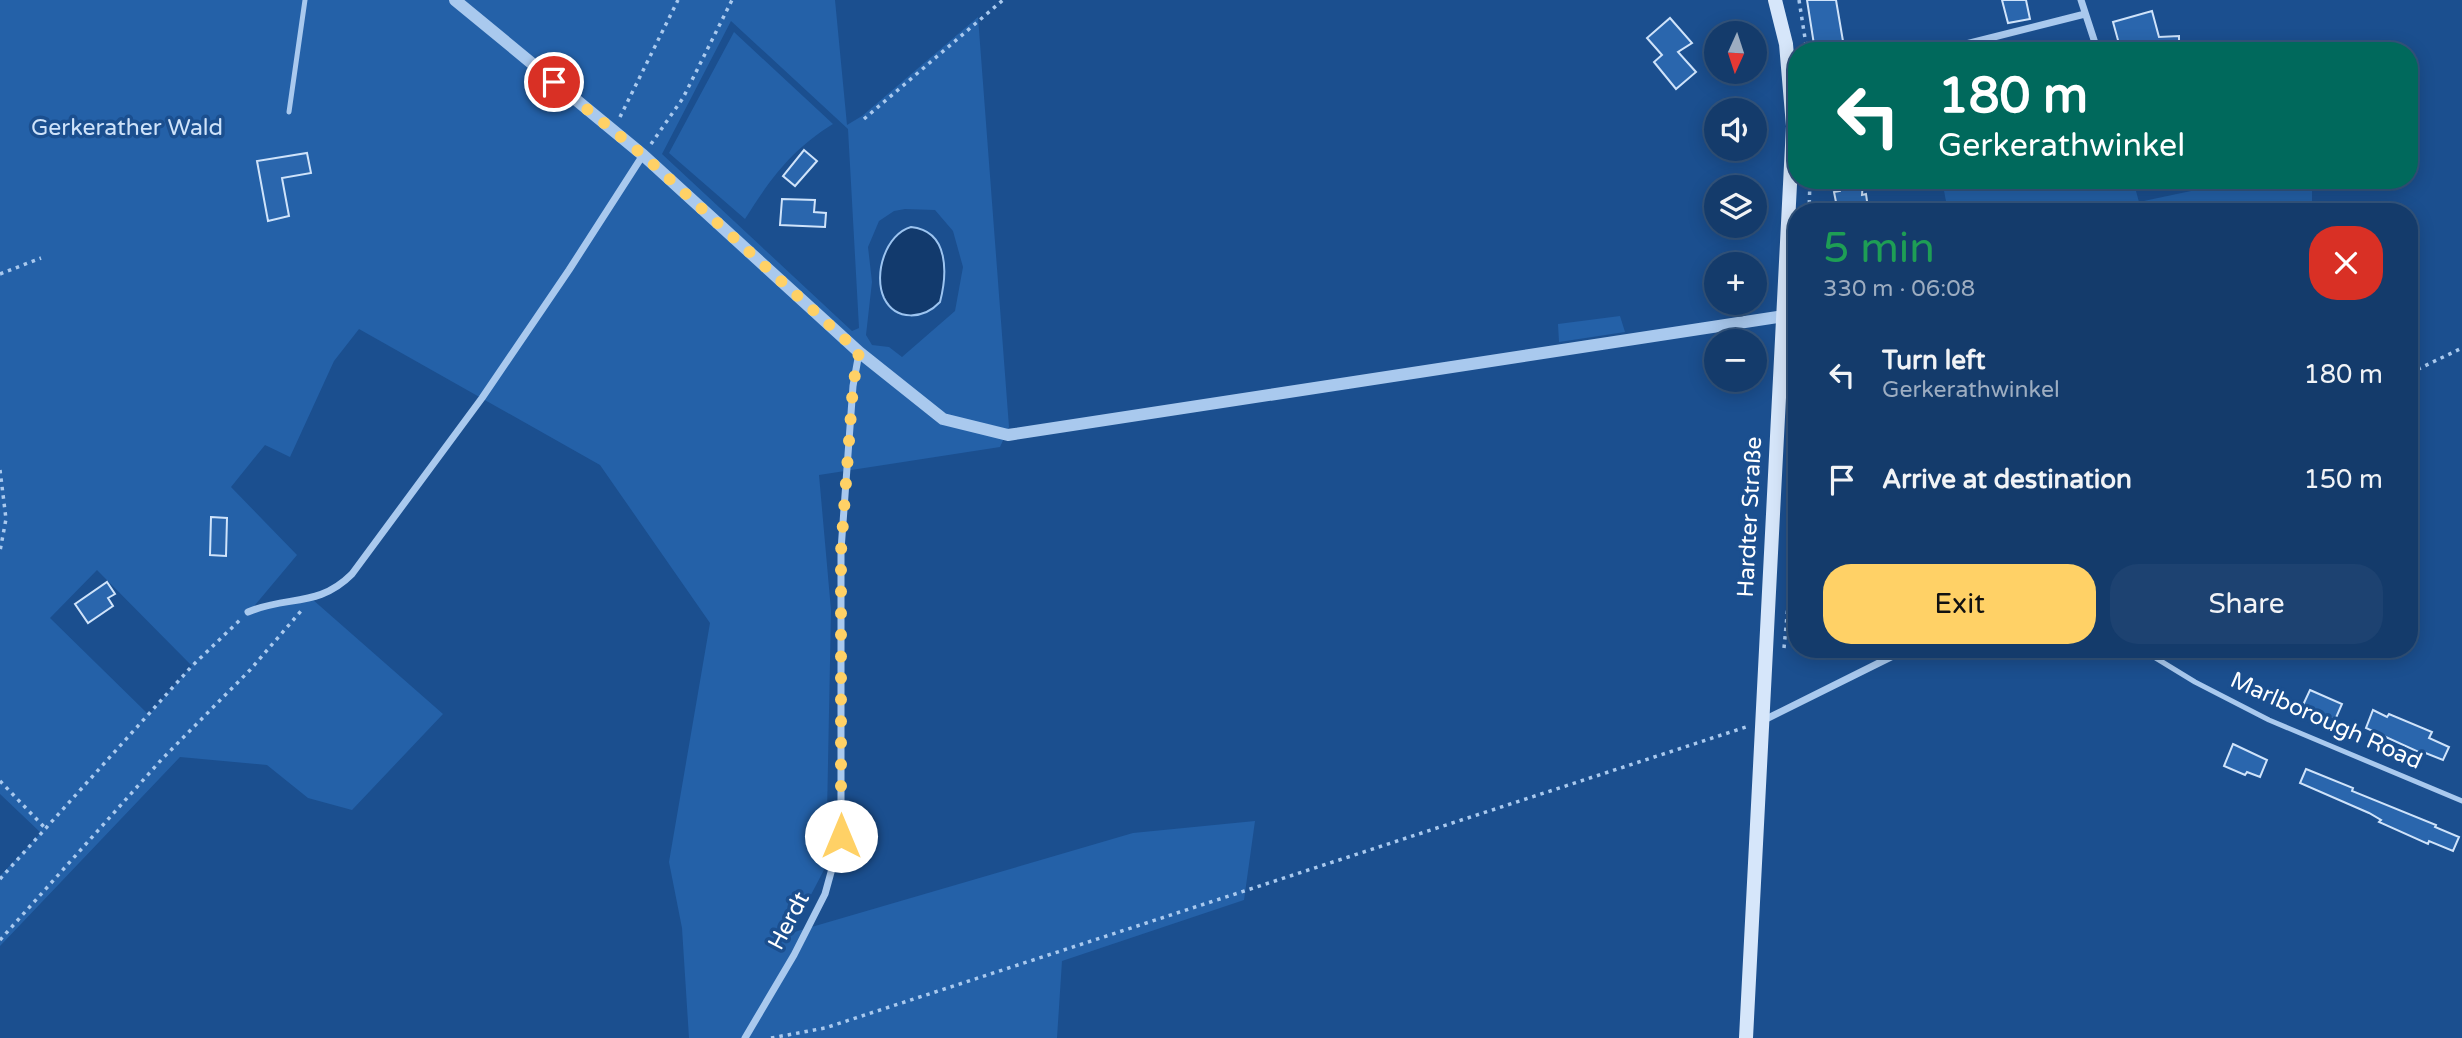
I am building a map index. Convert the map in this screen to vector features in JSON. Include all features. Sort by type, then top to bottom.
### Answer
[{"type":"main road","name":"Hardter Straße","points":[[1774,0],[1786,44],[1788,67]]},
{"type":"main road","name":"Hardter Straße","points":[[1746,1038],[1788,232]]},
{"type":"street","points":[[455,0],[643,155],[859,352],[943,419],[1008,435],[1784,316]]},
{"type":"street","points":[[2081,0],[2094,42]]},
{"type":"street","points":[[1974,42],[2085,14]]},
{"type":"street","points":[[248,612],[267,604],[312,599],[338,588],[352,574],[482,398],[569,271],[643,155]]},
{"type":"street","name":"Herdt","points":[[746,1038],[794,955],[825,894],[841,836],[841,551],[853,386],[859,352]]},
{"type":"street","points":[[1761,722],[1889,658]]},
{"type":"lane","points":[[289,111],[305,0]]},
{"type":"lane","name":"Marlborough Road","points":[[2156,658],[2195,682],[2269,720],[2462,801]]},
{"type":"path","points":[[614,131],[678,0]]},
{"type":"path","points":[[643,155],[683,98],[732,0]]},
{"type":"path","points":[[864,119],[1003,0]]},
{"type":"path","points":[[1799,0],[1806,42]]},
{"type":"path","points":[[0,274],[41,258]]},
{"type":"path","points":[[2418,369],[2462,348]]},
{"type":"path","points":[[0,470],[6,519],[0,551]]},
{"type":"path","points":[[0,940],[162,759],[250,670],[312,599]]},
{"type":"path","points":[[0,879],[47,830],[192,666],[248,612]]},
{"type":"path","points":[[771,1038],[825,1028],[1761,722]]},
{"type":"path","points":[[0,781],[47,830]]},
{"type":"green space","name":"Gerkerather Wald","points":[[0,0],[835,0],[847,125],[862,116],[978,17],[1009,427],[1000,447],[819,475],[831,610],[826,866],[791,933],[1133,833],[1255,821],[1244,900],[1062,961],[1057,1038],[689,1038],[682,928],[669,862],[710,623],[600,465],[359,329],[334,361],[290,457],[265,445],[231,487],[297,555],[250,611],[312,599],[443,714],[352,810],[308,798],[267,765],[180,757],[0,946],[0,876],[41,833],[0,794]],"holes":[[[731,21],[848,129],[859,328],[852,331],[662,154]],[[935,210],[953,231],[963,267],[955,311],[902,357],[889,347],[872,345],[866,335],[872,282],[868,247],[879,221],[894,211]],[[97,570],[192,666],[149,715],[50,618]]]},
{"type":"green space","points":[[734,32],[833,124],[805,144],[783,166],[745,219],[669,153]]},
{"type":"green space","points":[[1944,189],[2135,189],[2139,202],[2200,189],[2312,189],[2312,203],[1946,203]]},
{"type":"green space","points":[[1620,316],[1625,332],[1559,342],[1558,324]]},
{"type":"shaded area","points":[[911,227],[924,230],[933,237],[939,245],[944,267],[940,302],[918,315],[903,314],[889,306],[884,298],[880,278],[884,256],[889,246],[902,231]]},
{"type":"building","points":[[1807,0],[1836,0],[1843,42],[1814,42]]},
{"type":"building","points":[[2002,0],[2026,0],[2030,19],[2008,23]]},
{"type":"building","points":[[2152,11],[2159,37],[2179,36],[2179,42],[2119,42],[2113,22]]},
{"type":"building","points":[[1670,18],[1692,43],[1678,52],[1696,72],[1676,89],[1654,62],[1662,55],[1647,38]]},
{"type":"building","points":[[804,150],[817,161],[795,186],[783,176]]},
{"type":"building","points":[[307,153],[311,173],[282,178],[289,216],[268,221],[257,161]]},
{"type":"building","points":[[1862,189],[1862,195],[1866,194],[1867,203],[1836,203],[1834,192]]},
{"type":"building","points":[[782,199],[815,200],[814,212],[826,213],[825,227],[780,225]]},
{"type":"building","points":[[211,517],[227,518],[226,556],[210,555]]},
{"type":"building","points":[[107,582],[115,594],[108,598],[113,606],[88,623],[75,604]]},
{"type":"building","points":[[2310,690],[2342,704],[2335,720],[2303,705]]},
{"type":"building","points":[[2373,710],[2432,732],[2429,738],[2449,747],[2443,760],[2423,754],[2366,728]]},
{"type":"building","points":[[2233,744],[2267,760],[2260,777],[2247,772],[2245,775],[2224,766]]},
{"type":"building","points":[[2306,769],[2459,837],[2453,851],[2429,841],[2428,844],[2379,822],[2381,820],[2369,813],[2300,783]]},
{"type":"route","points":[[554,82],[643,155],[859,352],[853,386],[841,551],[841,836]]}]
